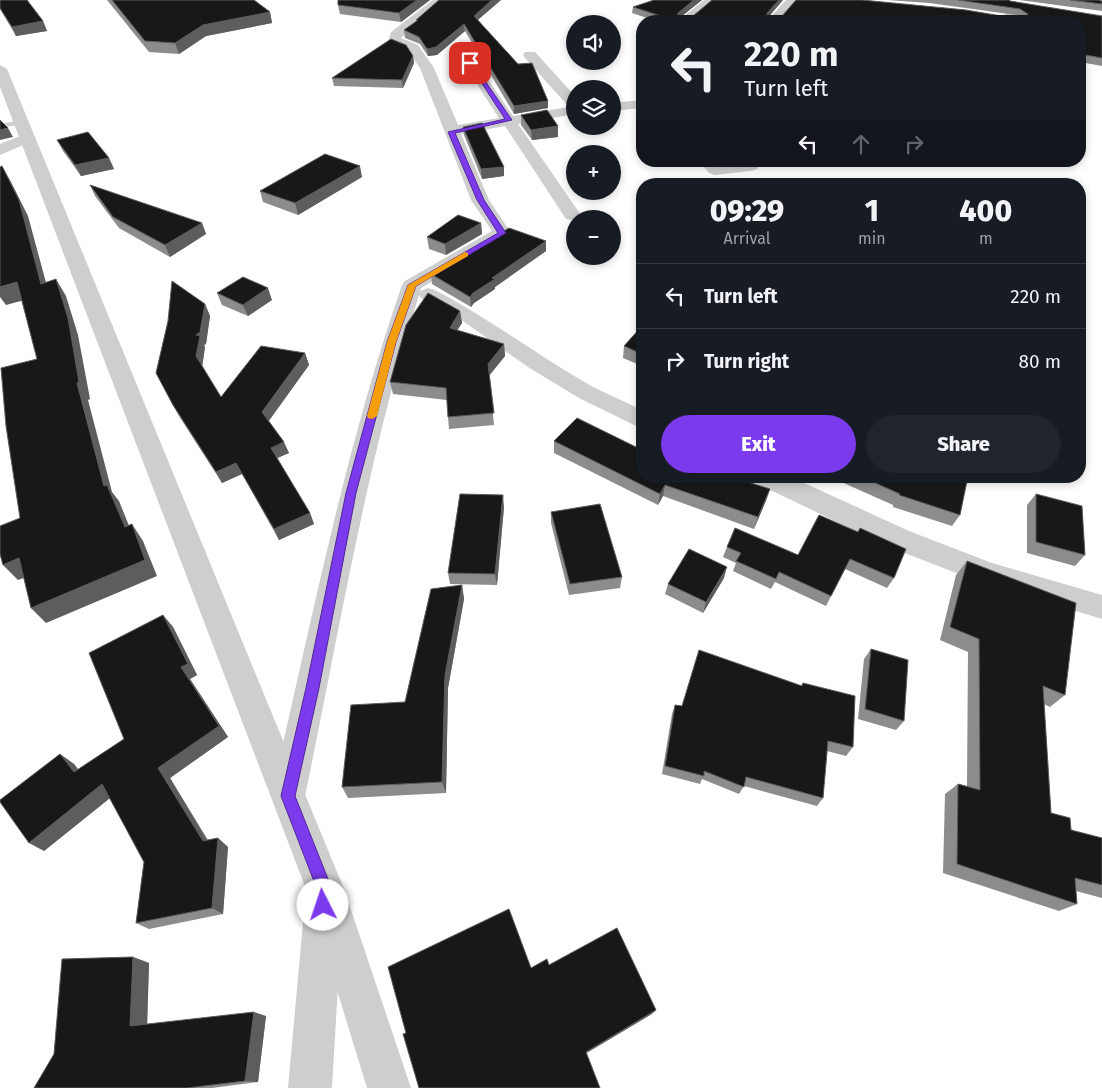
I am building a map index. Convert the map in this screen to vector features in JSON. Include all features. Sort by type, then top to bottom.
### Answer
[{"type":"street","points":[[288,796],[312,688],[351,493],[392,342],[412,285],[502,233],[480,200],[451,132],[427,68],[413,48],[399,43],[395,39],[395,35],[440,0]]},
{"type":"street","points":[[692,15],[712,0]]},
{"type":"street","points":[[778,15],[792,0]]},
{"type":"street","points":[[460,48],[569,210]]},
{"type":"street","points":[[530,55],[566,95]]},
{"type":"street","points":[[0,69],[15,123],[325,889],[389,1088]]},
{"type":"street","points":[[621,106],[636,105]]},
{"type":"street","points":[[451,132],[509,120],[566,111]]},
{"type":"street","points":[[0,150],[15,123]]},
{"type":"street","points":[[712,167],[715,170],[742,167]]},
{"type":"street","points":[[412,285],[467,315],[536,362],[579,388],[636,416]]},
{"type":"street","points":[[786,483],[899,540],[987,573],[1102,607]]},
{"type":"street","points":[[310,1088],[325,889]]},
{"type":"building","points":[[0,0],[27,0],[43,21],[12,27],[0,8]]},
{"type":"building","points":[[112,0],[254,0],[270,12],[203,25],[175,43],[145,41]]},
{"type":"building","points":[[338,0],[417,0],[399,13],[338,5]]},
{"type":"building","points":[[439,0],[492,0],[474,16],[518,64],[532,63],[548,101],[514,106],[464,24],[436,47],[427,49],[419,37],[404,30],[418,20],[416,20]]},
{"type":"building","points":[[654,0],[694,0],[677,15],[658,15],[633,7]]},
{"type":"building","points":[[712,0],[779,0],[767,15],[694,15]]},
{"type":"building","points":[[796,0],[862,0],[966,10],[995,15],[783,15]]},
{"type":"building","points":[[958,0],[1009,0],[1102,16],[1102,58],[1086,55],[1086,15],[1027,15],[1020,9]]},
{"type":"building","points":[[1070,0],[1098,0],[1102,1],[1102,4]]},
{"type":"building","points":[[391,39],[406,45],[413,56],[402,80],[332,78]]},
{"type":"building","points":[[547,110],[558,126],[531,130],[521,115]]},
{"type":"building","points":[[0,120],[8,128],[0,130]]},
{"type":"building","points":[[482,123],[504,167],[481,169],[463,127]]},
{"type":"building","points":[[88,132],[109,158],[75,165],[57,140]]},
{"type":"building","points":[[325,154],[360,166],[295,203],[260,191]]},
{"type":"building","points":[[2,166],[19,200],[41,284],[56,279],[68,318],[79,382],[77,383],[104,486],[107,485],[125,527],[132,524],[145,560],[31,608],[19,558],[3,565],[0,554],[0,526],[20,518],[6,426],[1,368],[37,359],[17,282],[0,287],[0,167]]},
{"type":"building","points":[[90,185],[202,223],[165,245],[113,217]]},
{"type":"building","points":[[458,215],[481,223],[445,244],[427,237]]},
{"type":"building","points":[[509,228],[546,241],[492,278],[495,279],[470,297],[431,274]]},
{"type":"building","points":[[243,277],[268,288],[243,305],[217,293]]},
{"type":"building","points":[[172,281],[205,304],[200,332],[196,335],[200,336],[196,356],[221,397],[261,346],[305,353],[262,412],[284,442],[271,448],[310,513],[274,529],[236,463],[216,472],[173,405],[156,373],[168,321]]},
{"type":"building","points":[[428,293],[460,311],[450,328],[504,344],[488,364],[494,413],[448,417],[446,388],[390,382],[406,325]]},
{"type":"building","points":[[636,333],[636,351],[624,346]]},
{"type":"building","points":[[577,418],[636,447],[636,482],[554,441]]},
{"type":"building","points":[[638,483],[751,483],[770,489],[758,517],[665,485],[660,494]]},
{"type":"building","points":[[876,483],[967,483],[960,515],[900,494]]},
{"type":"building","points":[[460,494],[503,495],[495,574],[448,573]]},
{"type":"building","points":[[1036,494],[1082,506],[1085,555],[1036,542]]},
{"type":"building","points":[[600,504],[622,577],[570,584],[551,512]]},
{"type":"building","points":[[819,515],[858,532],[860,528],[906,549],[894,578],[850,559],[831,596],[779,572],[776,579],[736,561],[741,553],[727,547],[735,528],[798,555]]},
{"type":"building","points":[[689,549],[727,567],[706,602],[668,584]]},
{"type":"building","points":[[967,561],[1076,603],[1065,695],[1043,686],[1051,813],[1070,818],[1071,830],[1102,838],[1102,885],[1075,878],[1077,904],[957,864],[958,784],[980,790],[979,639],[950,627]]},
{"type":"building","points":[[462,585],[445,675],[442,782],[342,787],[351,705],[405,702],[431,589]]},
{"type":"building","points":[[163,615],[188,664],[181,667],[219,726],[158,768],[203,841],[218,838],[212,908],[136,923],[144,862],[102,784],[29,843],[0,800],[60,754],[74,772],[124,739],[89,653]]},
{"type":"building","points":[[871,649],[908,660],[904,721],[865,709]]},
{"type":"building","points":[[699,650],[802,686],[803,683],[855,696],[853,747],[828,741],[823,798],[746,777],[744,787],[704,771],[704,776],[665,766],[675,705],[682,706]]},
{"type":"building","points":[[509,909],[531,968],[547,959],[549,965],[617,928],[656,1010],[586,1052],[600,1088],[419,1088],[403,1034],[406,1033],[388,967]]},
{"type":"building","points":[[133,957],[130,1026],[254,1012],[245,1081],[187,1088],[34,1088],[54,1054],[62,959]]},
{"type":"slow traffic","points":[[372,416],[392,342],[412,285],[465,255]]},
{"type":"route","points":[[323,905],[325,889],[288,796],[312,688],[351,493],[392,342],[412,285],[502,233],[480,200],[451,132],[509,120],[470,63]]}]
